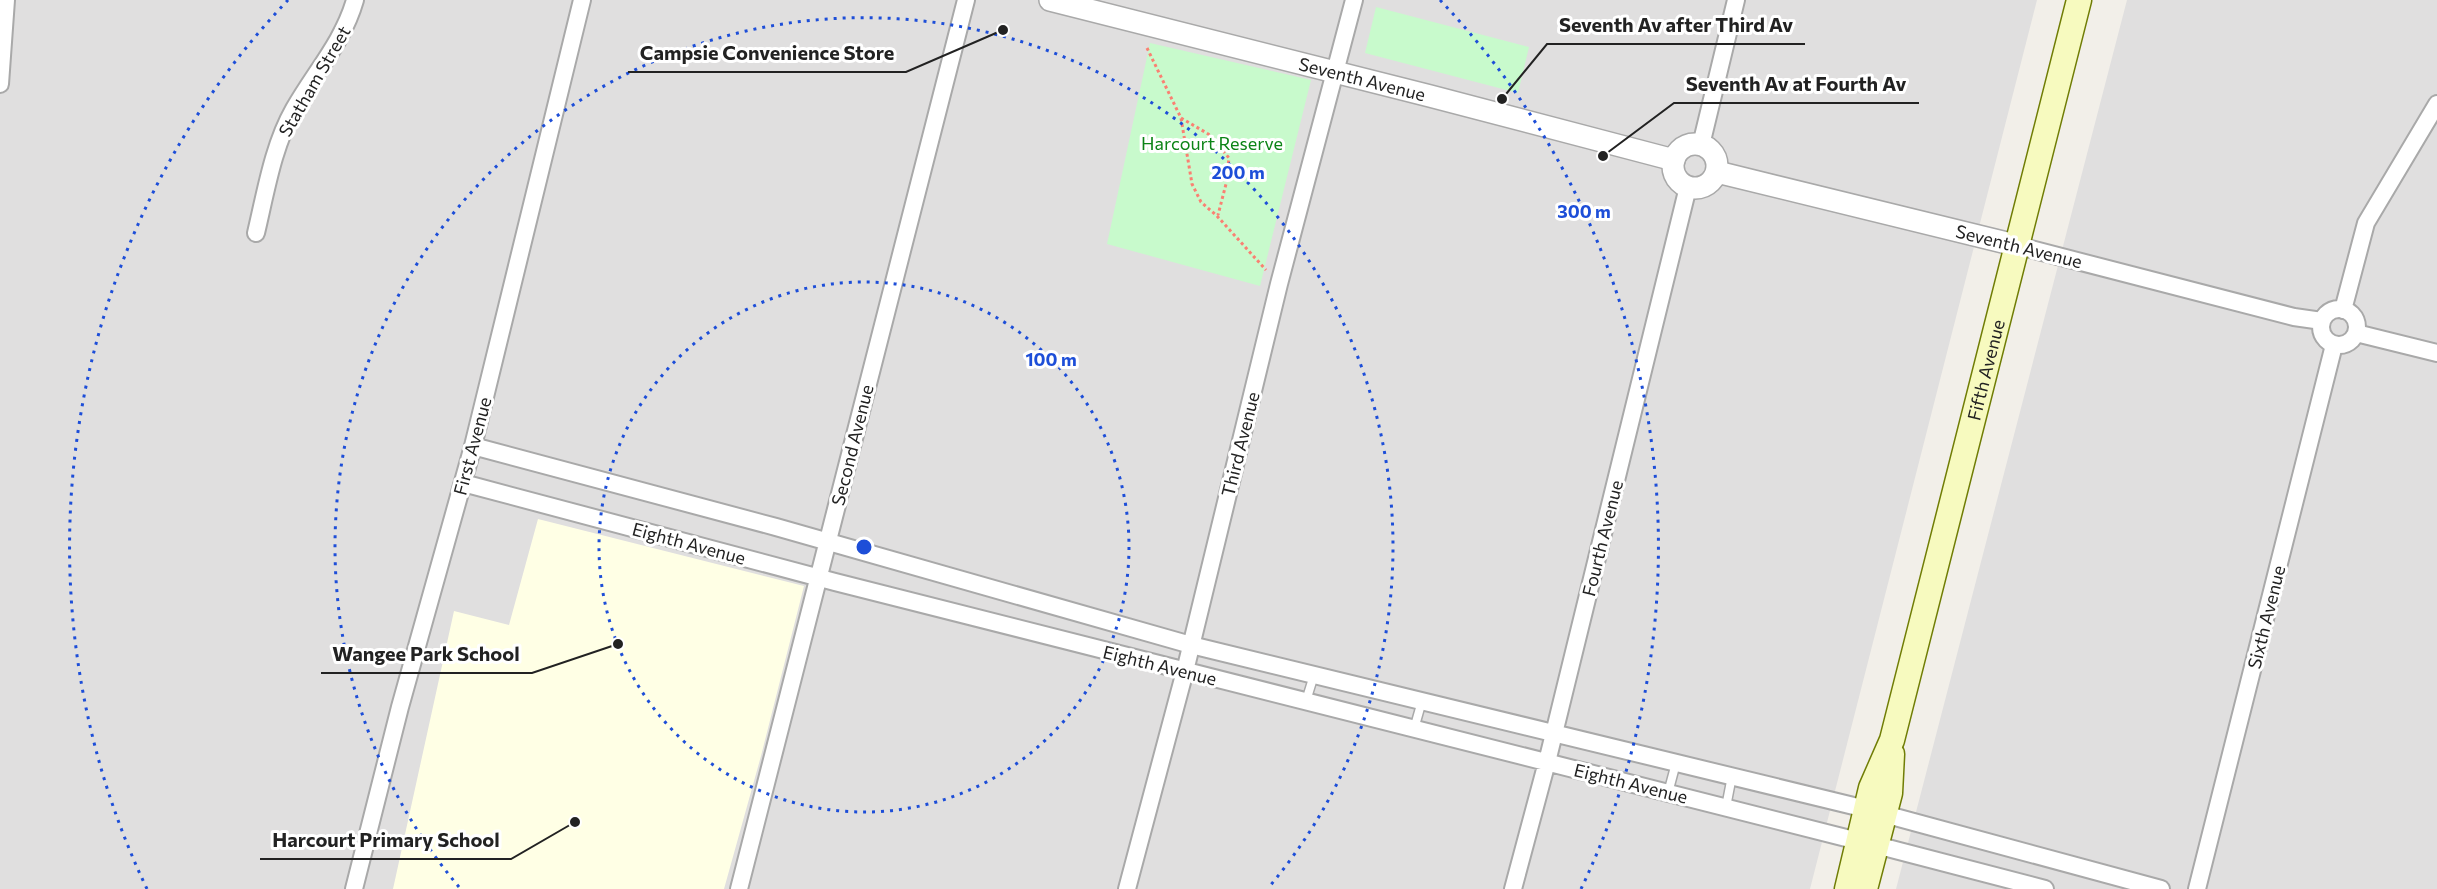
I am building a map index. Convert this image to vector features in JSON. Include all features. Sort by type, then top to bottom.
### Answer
[{"type":"main road","name":"Fifth Avenue","points":[[1848,889],[1867,843],[1875,812],[1890,793],[1892,740],[2019,246],[2079,0]]},
{"type":"main road","name":"Fifth Avenue","points":[[1865,889],[1867,843]]},
{"type":"street","points":[[0,84],[6,0]]},
{"type":"street","name":"Statham Street","points":[[256,233],[274,156],[287,122],[340,39],[355,0]]},
{"type":"street","name":"First Avenue","points":[[354,889],[400,707],[473,446],[582,0]]},
{"type":"street","name":"Second Avenue","points":[[739,889],[966,0]]},
{"type":"street","name":"Seventh Avenue","points":[[1050,0],[1674,160]]},
{"type":"street","name":"Third Avenue","points":[[1127,889],[1185,671],[1279,285],[1354,0]]},
{"type":"street","points":[[1701,145],[1736,0]]},
{"type":"street","points":[[2343,310],[2366,223],[2437,104]]},
{"type":"street","points":[[1688,145],[1701,145],[1713,152],[1717,172],[1714,178],[1703,187],[1688,187],[1674,174],[1674,160],[1677,154],[1688,145]]},
{"type":"street","name":"Seventh Avenue","points":[[1717,172],[2295,317],[2322,321]]},
{"type":"street","name":"Fourth Avenue","points":[[1513,889],[1547,762],[1688,187]]},
{"type":"street","points":[[2343,310],[2354,318],[2356,333],[2348,343],[2334,345],[2323,335],[2322,321],[2332,311],[2343,310]]},
{"type":"street","points":[[2356,333],[2437,353]]},
{"type":"street","name":"Sixth Avenue","points":[[2197,889],[2334,345]]},
{"type":"street","name":"Eighth Avenue","points":[[473,446],[828,542],[1191,645],[1732,776],[2161,889]]},
{"type":"street","name":"Eighth Avenue","points":[[463,483],[819,578],[2045,889]]},
{"type":"lane","points":[[1306,702],[1314,675]]},
{"type":"lane","points":[[1414,729],[1422,701]]},
{"type":"lane","points":[[1668,793],[1676,763]]},
{"type":"lane","points":[[1726,807],[1732,776]]},
{"type":"path","points":[[1148,48],[1181,118],[1192,184],[1201,202],[1217,216],[1279,285]]},
{"type":"path","points":[[1181,118],[1210,135],[1229,158],[1226,184],[1217,216]]},
{"type":"shaded area","points":[[0,0],[2037,0],[1810,889],[0,889]]},
{"type":"shaded area","points":[[2127,0],[2437,0],[2437,889],[1896,889]]},
{"type":"shaded area","points":[[538,519],[804,586],[761,756],[724,889],[393,889],[454,611],[509,625]]},
{"type":"green space","points":[[1376,7],[1529,47],[1518,93],[1365,53]]},
{"type":"green space","name":"Harcourt Reserve","points":[[1150,43],[1311,80],[1260,286],[1107,244]]},
{"type":"place","name":"Campsie Convenience Store","points":[[1003,30]]},
{"type":"place","name":"Seventh Av after Third Av","points":[[1502,99]]},
{"type":"place","name":"Seventh Av at Fourth Av","points":[[1603,156]]},
{"type":"place","name":"Wangee Park School","points":[[618,644]]},
{"type":"place","name":"Harcourt Primary School","points":[[575,822]]}]
